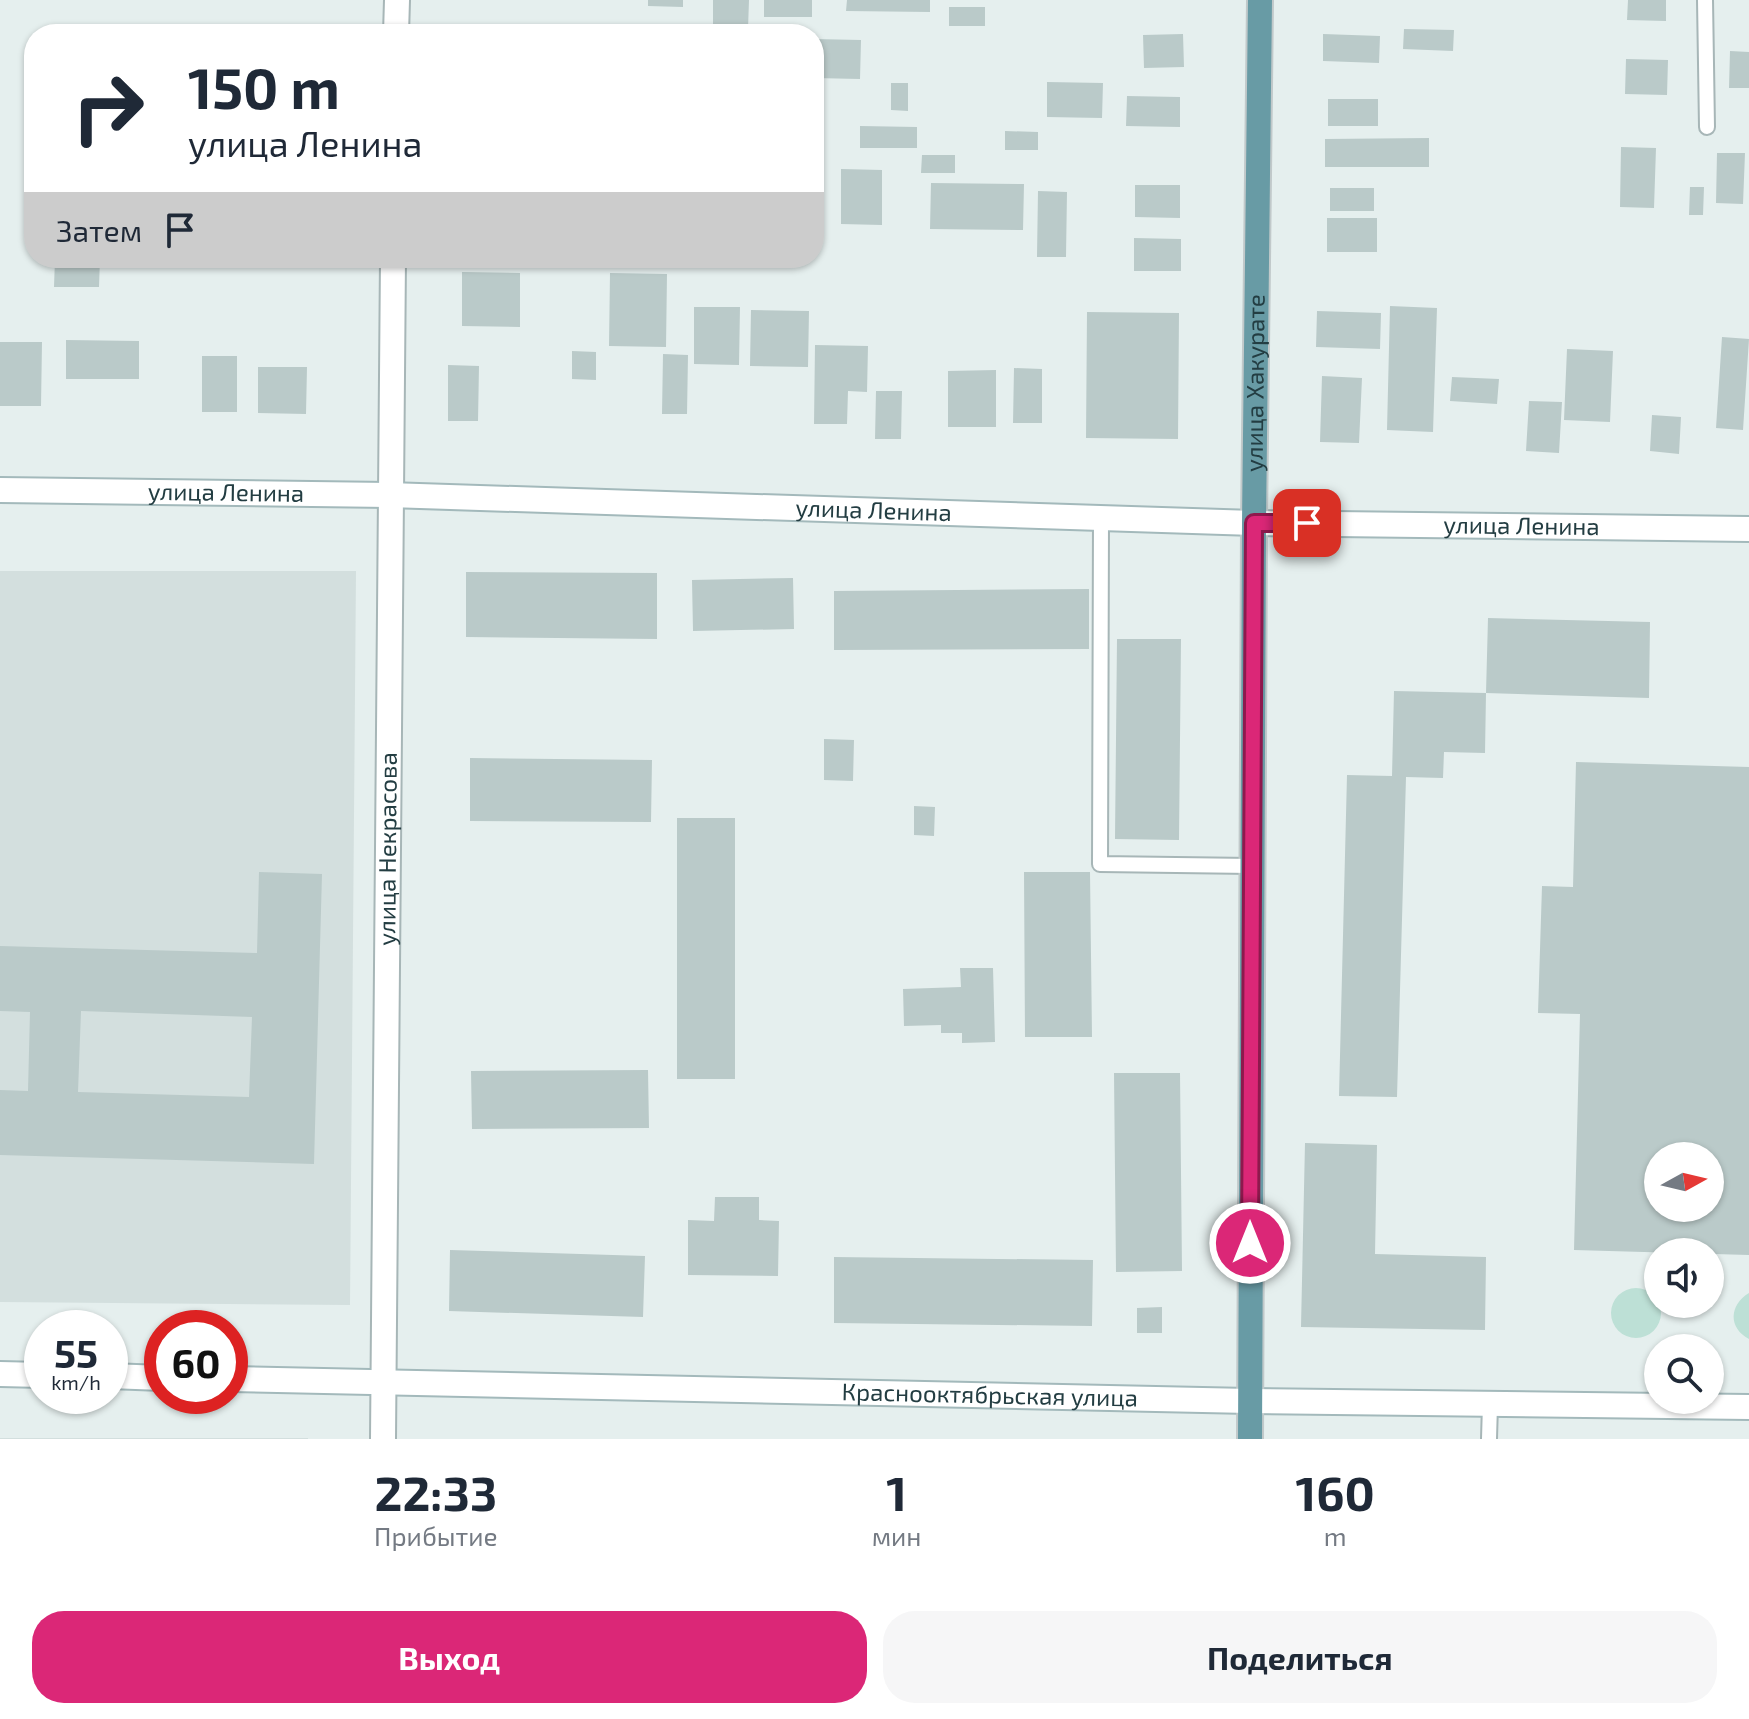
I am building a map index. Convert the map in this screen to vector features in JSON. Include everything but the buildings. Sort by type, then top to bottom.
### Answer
[{"type":"main road","name":"улица Хакурате","points":[[1250,1439],[1260,0]]},
{"type":"street","points":[[396,24],[397,0]]},
{"type":"street","name":"улица Некрасова","points":[[383,1439],[393,268]]},
{"type":"street","name":"улица Ленина","points":[[0,490],[389,495],[1254,523],[1749,529]]},
{"type":"street","points":[[0,1374],[24,1375]]},
{"type":"street","name":"Краснооктябрьская улица","points":[[248,1379],[1249,1401],[1749,1407]]},
{"type":"lane","points":[[1705,0],[1707,127]]},
{"type":"lane","points":[[1101,518],[1100,864],[1252,866]]},
{"type":"lane","points":[[1489,1439],[1490,1404]]},
{"type":"shaded area","points":[[0,571],[356,571],[350,1305],[0,1302]]},
{"type":"shaded area","points":[[308,1438],[308,1439],[0,1439]]},
{"type":"green space","points":[[1636,1288],[1644,1290],[1644,1318],[1660,1318],[1654,1331],[1636,1338],[1618,1331],[1611,1313],[1618,1295]]},
{"type":"green space","points":[[1749,1293],[1749,1339],[1737,1329],[1734,1316],[1738,1304]]},
{"type":"route","points":[[1250,1243],[1254,523],[1307,523]]}]
